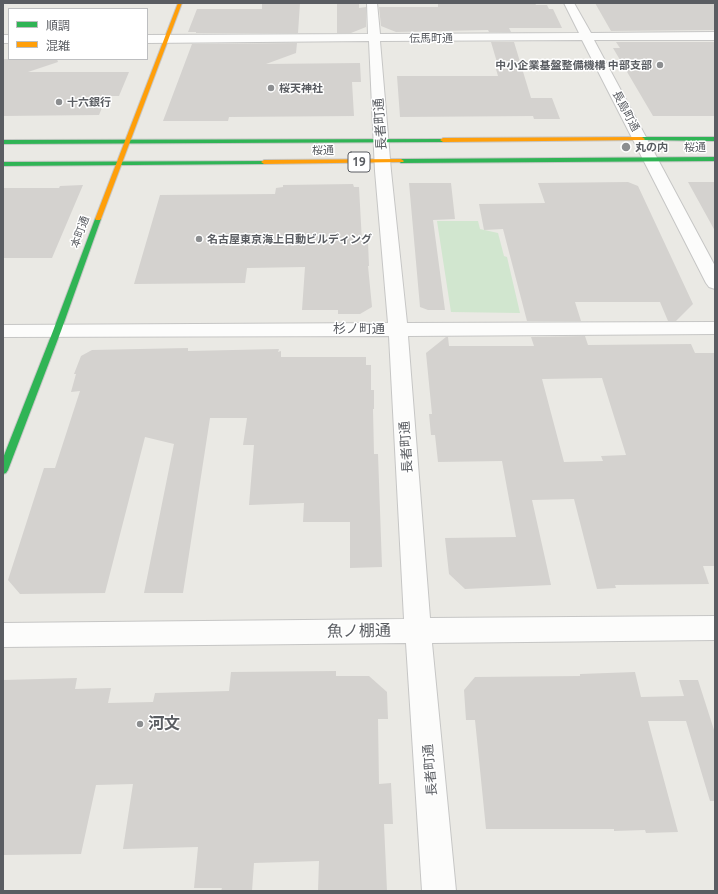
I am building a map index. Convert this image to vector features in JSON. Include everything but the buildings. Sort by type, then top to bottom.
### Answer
[{"type":"main road","name":"本町通","points":[[3,470],[57,331],[118,163],[180,3]]},
{"type":"main road","name":"桜通","points":[[3,164],[118,163],[641,139],[715,139]]},
{"type":"main road","name":"桜通","points":[[3,142],[127,142],[652,160],[715,159]]},
{"type":"street","name":"長者町通","points":[[372,3],[382,151],[398,329],[418,631],[439,891]]},
{"type":"street","name":"長島町通","points":[[569,3],[715,283]]},
{"type":"street","name":"伝馬町通","points":[[148,39],[715,36]]},
{"type":"street","name":"杉ノ町通","points":[[3,331],[715,328]]},
{"type":"street","name":"魚ノ棚通","points":[[3,635],[715,628]]},
{"type":"green space","points":[[437,221],[478,221],[480,229],[498,233],[504,256],[507,257],[520,313],[451,312]]},
{"type":"traffic: fast","points":[[642,139],[715,139]]},
{"type":"traffic: fast","points":[[3,142],[443,140]]},
{"type":"traffic: fast","points":[[401,161],[715,159]]},
{"type":"traffic: fast","points":[[3,164],[264,162]]},
{"type":"traffic: fast","points":[[3,470],[57,331],[98,219]]},
{"type":"traffic: slow","points":[[98,219],[180,3]]},
{"type":"traffic: slow","points":[[443,140],[642,139]]},
{"type":"traffic: slow","points":[[264,162],[401,161]]},
{"type":"place","name":"中小企業基盤整備機構 中部支部","points":[[660,65]]},
{"type":"place","name":"桜天神社","points":[[271,88]]},
{"type":"place","name":"十六銀行","points":[[59,102]]},
{"type":"place","name":"丸の内","points":[[626,147]]},
{"type":"place","name":"名古屋東京海上日動ビルディング","points":[[199,239]]},
{"type":"place","name":"河文","points":[[140,724]]}]
